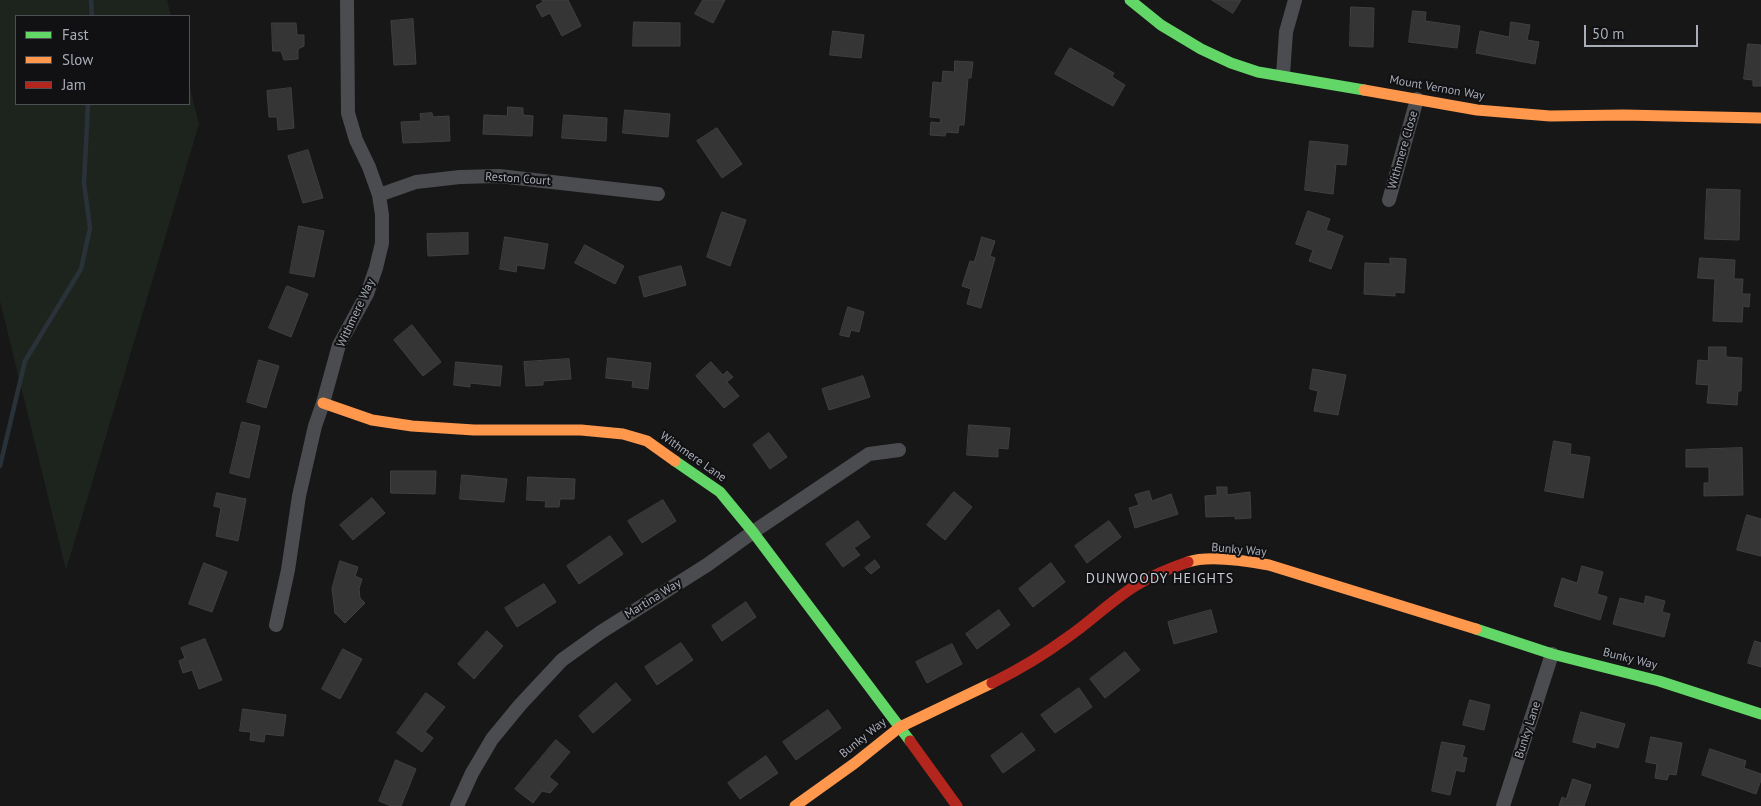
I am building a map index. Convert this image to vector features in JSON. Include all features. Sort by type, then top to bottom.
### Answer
[{"type":"street","name":"Withmere Way","points":[[276,625],[288,570],[299,496],[314,426],[323,403],[340,345],[367,294],[382,243],[380,195],[356,140],[348,113],[347,0]]},
{"type":"street","name":"Mount Vernon Way","points":[[1130,0],[1161,25],[1201,49],[1231,63],[1258,72],[1477,110],[1550,116],[1624,115],[1761,118]]},
{"type":"street","points":[[1283,75],[1286,32],[1295,0]]},
{"type":"street","name":"Withmere Close","points":[[1389,200],[1417,99]]},
{"type":"street","name":"Reston Court","points":[[380,195],[416,182],[460,177],[499,176],[658,194]]},
{"type":"street","name":"Withmere Lane","points":[[323,403],[372,420],[412,426],[474,430],[581,430],[623,434],[646,441],[720,492],[753,532],[957,806]]},
{"type":"street","name":"Martina Way","points":[[457,806],[472,773],[492,739],[520,704],[562,660],[601,632],[707,565],[869,454],[899,450]]},
{"type":"street","name":"Bunky Way","points":[[795,806],[855,763],[900,727],[1006,676],[1067,638],[1136,585],[1168,569],[1192,561],[1244,561],[1269,565],[1468,626],[1552,654],[1659,681],[1761,714]]},
{"type":"street","name":"Bunky Lane","points":[[1503,806],[1552,654]]},
{"type":"shaded area","points":[[0,0],[167,0],[171,15],[15,15],[15,105],[190,105],[190,88],[199,124],[66,570],[0,301]]},
{"type":"building","points":[[542,0],[568,0],[581,26],[562,36],[550,13],[542,17],[536,6],[543,2]]},
{"type":"building","points":[[703,0],[725,0],[713,23],[695,14]]},
{"type":"building","points":[[1212,0],[1241,0],[1233,13]]},
{"type":"building","points":[[1351,7],[1374,8],[1373,47],[1350,46]]},
{"type":"building","points":[[1413,11],[1426,12],[1425,21],[1460,26],[1457,48],[1409,42]]},
{"type":"building","points":[[413,19],[416,64],[394,65],[391,21]]},
{"type":"building","points":[[634,22],[680,23],[680,46],[633,46]]},
{"type":"building","points":[[1511,22],[1530,25],[1527,40],[1539,42],[1535,64],[1476,53],[1480,31],[1509,37]]},
{"type":"building","points":[[272,23],[296,23],[297,35],[304,35],[304,46],[298,49],[298,59],[284,60],[281,51],[273,51]]},
{"type":"building","points":[[833,31],[864,35],[861,58],[830,55]]},
{"type":"building","points":[[1748,44],[1761,45],[1761,86],[1753,86],[1753,80],[1744,79]]},
{"type":"building","points":[[1070,48],[1114,73],[1112,77],[1125,85],[1113,106],[1055,74]]},
{"type":"building","points":[[955,61],[973,62],[971,78],[968,78],[964,125],[959,125],[958,133],[946,132],[945,136],[930,135],[931,122],[940,123],[941,118],[930,117],[933,82],[942,83],[943,71],[954,72]]},
{"type":"building","points":[[291,88],[294,128],[278,130],[277,117],[269,117],[267,91]]},
{"type":"building","points":[[508,107],[523,108],[523,115],[533,116],[532,136],[483,134],[484,115],[507,116]]},
{"type":"building","points":[[625,110],[670,114],[668,137],[623,133]]},
{"type":"building","points":[[432,113],[433,117],[449,116],[450,141],[403,143],[401,122],[421,121],[420,114]]},
{"type":"building","points":[[564,115],[607,118],[606,141],[562,138]]},
{"type":"building","points":[[717,128],[742,164],[722,178],[697,141]]},
{"type":"building","points":[[1310,141],[1348,145],[1346,165],[1336,164],[1333,194],[1305,190]]},
{"type":"building","points":[[308,150],[323,198],[303,203],[288,156]]},
{"type":"building","points":[[1707,189],[1740,190],[1739,240],[1705,239]]},
{"type":"building","points":[[1308,211],[1330,219],[1326,230],[1343,236],[1331,269],[1309,261],[1313,250],[1296,244]]},
{"type":"building","points":[[722,212],[746,220],[730,266],[707,257]]},
{"type":"building","points":[[299,226],[324,231],[314,277],[290,273]]},
{"type":"building","points":[[468,233],[468,254],[428,256],[427,234]]},
{"type":"building","points":[[505,237],[548,244],[544,269],[517,265],[516,272],[500,269]]},
{"type":"building","points":[[982,237],[995,241],[990,256],[995,258],[981,308],[967,304],[971,289],[962,286],[970,261],[974,262]]},
{"type":"building","points":[[585,245],[624,266],[615,284],[575,263]]},
{"type":"building","points":[[1390,258],[1406,259],[1404,293],[1395,292],[1395,296],[1364,294],[1365,263],[1390,264]]},
{"type":"building","points":[[1700,258],[1735,260],[1734,279],[1743,279],[1742,294],[1750,294],[1749,307],[1743,306],[1742,322],[1713,321],[1715,279],[1698,278]]},
{"type":"building","points":[[681,266],[686,285],[644,297],[639,277]]},
{"type":"building","points":[[287,286],[308,294],[291,337],[269,328]]},
{"type":"building","points":[[848,307],[864,312],[859,332],[851,330],[849,337],[840,335]]},
{"type":"building","points":[[412,325],[441,362],[423,376],[394,340]]},
{"type":"building","points":[[1709,347],[1726,347],[1726,357],[1742,358],[1741,391],[1738,391],[1737,405],[1707,403],[1709,385],[1696,384],[1698,360],[1708,361]]},
{"type":"building","points":[[608,358],[651,363],[648,389],[632,387],[633,381],[606,378]]},
{"type":"building","points":[[569,359],[571,379],[543,381],[543,385],[526,386],[524,362]]},
{"type":"building","points":[[259,360],[279,366],[266,408],[247,402]]},
{"type":"building","points":[[456,362],[502,366],[500,386],[470,383],[470,387],[454,385]]},
{"type":"building","points":[[711,362],[723,375],[727,371],[733,377],[727,382],[739,396],[724,408],[696,376]]},
{"type":"building","points":[[1313,369],[1346,375],[1338,415],[1314,411],[1318,391],[1310,389]]},
{"type":"building","points":[[863,376],[870,397],[829,410],[822,389]]},
{"type":"building","points":[[242,422],[260,426],[249,478],[230,473]]},
{"type":"building","points":[[969,425],[1010,428],[1008,449],[998,448],[998,457],[967,455]]},
{"type":"building","points":[[769,433],[787,457],[770,469],[753,445]]},
{"type":"building","points":[[1554,441],[1571,444],[1570,454],[1590,457],[1583,498],[1545,491]]},
{"type":"building","points":[[1742,448],[1743,495],[1704,496],[1704,483],[1709,483],[1709,467],[1686,467],[1686,450]]},
{"type":"building","points":[[391,471],[436,471],[435,494],[391,493]]},
{"type":"building","points":[[462,475],[507,479],[504,502],[460,499]]},
{"type":"building","points":[[528,477],[575,479],[574,499],[560,499],[559,507],[545,507],[546,501],[527,500]]},
{"type":"building","points":[[1217,487],[1227,487],[1227,495],[1250,492],[1251,518],[1235,519],[1235,516],[1206,517],[1205,496],[1217,495]]},
{"type":"building","points":[[1149,491],[1152,501],[1171,494],[1178,514],[1135,528],[1129,508],[1139,505],[1135,495]]},
{"type":"building","points":[[954,492],[972,507],[945,540],[927,525]]},
{"type":"building","points":[[217,493],[246,499],[238,541],[216,536],[221,508],[214,506]]},
{"type":"building","points":[[372,498],[385,513],[353,540],[340,525]]},
{"type":"building","points":[[663,500],[676,521],[642,543],[628,521]]},
{"type":"building","points":[[1747,515],[1761,519],[1761,556],[1737,550]]},
{"type":"building","points":[[858,521],[870,537],[854,548],[860,555],[843,567],[826,544]]},
{"type":"building","points":[[1109,521],[1121,537],[1087,563],[1075,546]]},
{"type":"building","points":[[610,536],[623,554],[579,584],[567,566]]},
{"type":"building","points":[[875,560],[880,567],[871,574],[865,568]]},
{"type":"building","points":[[340,561],[358,567],[355,576],[362,579],[359,589],[360,598],[365,603],[345,623],[335,613],[332,589]]},
{"type":"building","points":[[204,563],[227,572],[212,612],[189,604]]},
{"type":"building","points":[[1051,563],[1065,582],[1033,607],[1019,589]]},
{"type":"building","points":[[1582,566],[1603,572],[1597,594],[1607,597],[1600,620],[1554,606],[1562,578],[1577,583]]},
{"type":"building","points":[[544,584],[556,602],[517,627],[505,608]]},
{"type":"building","points":[[1646,596],[1665,601],[1662,612],[1670,614],[1664,637],[1613,624],[1620,598],[1644,604]]},
{"type":"building","points":[[746,602],[756,617],[722,641],[712,626]]},
{"type":"building","points":[[999,610],[1010,625],[977,649],[966,634]]},
{"type":"building","points":[[1211,610],[1217,632],[1174,644],[1168,622]]},
{"type":"building","points":[[487,631],[503,646],[474,679],[458,664]]},
{"type":"building","points":[[205,639],[222,680],[199,689],[192,670],[183,673],[179,661],[185,658],[181,648]]},
{"type":"building","points":[[1755,641],[1761,643],[1761,667],[1748,663]]},
{"type":"building","points":[[681,643],[693,660],[657,685],[645,667]]},
{"type":"building","points":[[952,644],[962,664],[927,683],[916,662]]},
{"type":"building","points":[[343,649],[362,659],[340,699],[322,689]]},
{"type":"building","points":[[1125,652],[1140,670],[1105,698],[1090,679]]},
{"type":"building","points":[[616,683],[631,700],[593,733],[579,716]]},
{"type":"building","points":[[1079,688],[1092,707],[1055,733],[1041,715]]},
{"type":"building","points":[[426,693],[445,707],[425,732],[433,738],[422,752],[397,733]]},
{"type":"building","points":[[1470,700],[1490,705],[1484,730],[1463,725]]},
{"type":"building","points":[[243,709],[286,715],[283,736],[265,734],[264,742],[250,740],[251,732],[240,731]]},
{"type":"building","points":[[828,710],[841,728],[796,760],[783,742]]},
{"type":"building","points":[[1581,712],[1625,724],[1618,748],[1596,742],[1595,748],[1573,742]]},
{"type":"building","points":[[1022,733],[1035,750],[1003,773],[991,756]]},
{"type":"building","points":[[1651,737],[1682,743],[1676,775],[1669,774],[1667,780],[1655,778],[1657,764],[1646,762]]},
{"type":"building","points":[[556,740],[570,752],[549,777],[558,784],[550,793],[542,791],[533,803],[515,789]]},
{"type":"building","points":[[1442,742],[1465,746],[1462,757],[1467,758],[1464,772],[1456,770],[1450,795],[1432,791]]},
{"type":"building","points":[[1710,749],[1746,761],[1744,768],[1761,774],[1756,794],[1702,775]]},
{"type":"building","points":[[766,756],[778,773],[740,799],[728,783]]},
{"type":"building","points":[[396,760],[416,769],[401,806],[391,806],[379,801]]},
{"type":"building","points":[[1573,779],[1591,785],[1584,806],[1559,806],[1562,797],[1566,799]]},
{"type":"waterway","points":[[91,0],[92,15]]},
{"type":"waterway","points":[[0,466],[25,361],[81,269],[90,228],[84,183],[88,105]]},
{"type":"traffic: fast","points":[[1130,0],[1161,25],[1201,49],[1231,63],[1258,72],[1364,90]]},
{"type":"traffic: fast","points":[[675,461],[720,492],[753,532],[910,741]]},
{"type":"traffic: fast","points":[[1476,629],[1552,654],[1659,681],[1761,714]]},
{"type":"traffic: slow","points":[[1364,90],[1477,110],[1550,116],[1624,115],[1761,118]]},
{"type":"traffic: slow","points":[[323,403],[372,420],[412,426],[474,430],[581,430],[623,434],[647,441],[675,461]]},
{"type":"traffic: slow","points":[[1188,562],[1217,559],[1239,560],[1269,565],[1476,629]]},
{"type":"traffic: slow","points":[[795,806],[855,763],[900,727],[992,683]]},
{"type":"traffic: jam","points":[[992,683],[1050,650],[1135,586],[1161,572],[1188,562]]},
{"type":"traffic: jam","points":[[910,741],[957,806]]},
{"type":"district","name":"DUNWOODY HEIGHTS","points":[[1160,579]]}]
